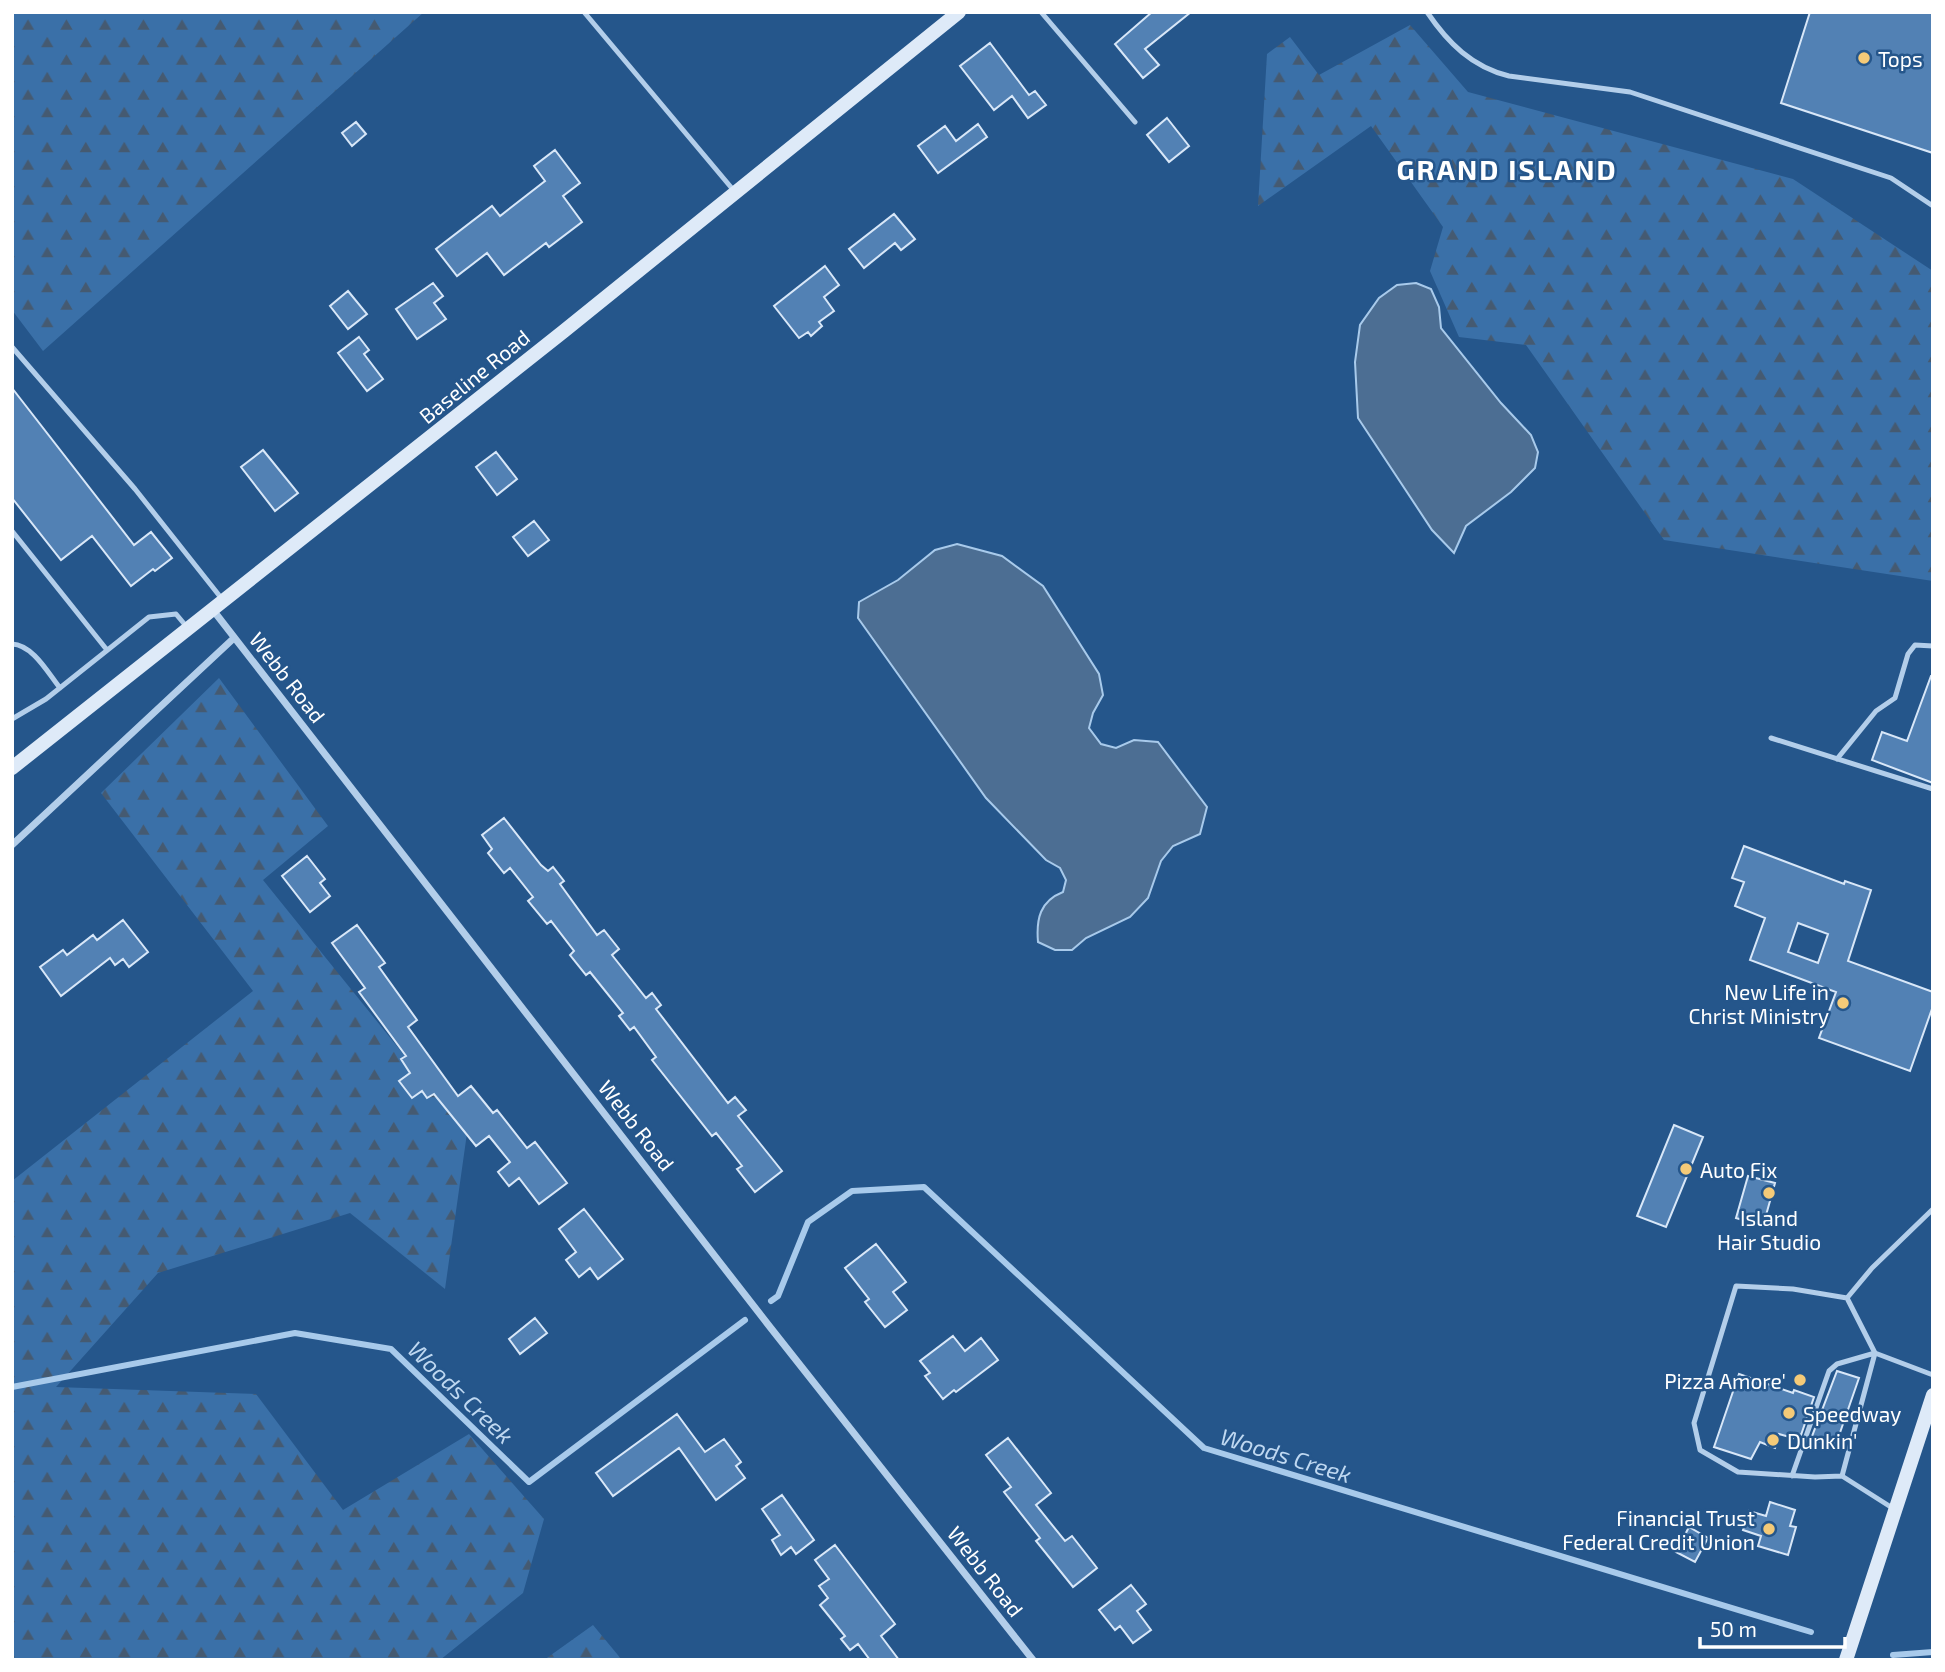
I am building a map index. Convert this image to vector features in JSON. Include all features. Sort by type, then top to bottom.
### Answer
[{"type":"street","name":"Baseline Road","points":[[12,768],[959,12]]},
{"type":"street","name":"Webb Road","points":[[218,606],[234,638],[1033,1660]]},
{"type":"street","points":[[12,845],[234,638]]},
{"type":"street","points":[[1846,1660],[1933,1395]]},
{"type":"lane","points":[[584,12],[734,192]]},
{"type":"lane","points":[[1041,12],[1135,122]]},
{"type":"lane","points":[[1427,12],[1455,48],[1491,71],[1510,76],[1630,92],[1891,177],[1933,206]]},
{"type":"lane","points":[[12,347],[135,489],[218,606]]},
{"type":"lane","points":[[12,531],[107,650]]},
{"type":"lane","points":[[12,719],[46,699],[149,617],[176,614],[188,629]]},
{"type":"lane","points":[[12,644],[18,644],[35,656],[60,688]]},
{"type":"lane","points":[[1837,759],[1876,711],[1895,698],[1908,654],[1915,645],[1933,646]]},
{"type":"lane","points":[[1771,738],[1933,789]]},
{"type":"lane","points":[[1847,1298],[1872,1268],[1933,1209]]},
{"type":"lane","points":[[1847,1298],[1793,1289],[1736,1286],[1693,1423],[1700,1450],[1738,1472],[1842,1476],[1895,1509]]},
{"type":"lane","points":[[1842,1476],[1875,1353],[1847,1298]]},
{"type":"lane","points":[[1792,1476],[1829,1371],[1837,1364],[1875,1353],[1933,1375]]},
{"type":"green space","points":[[12,12],[424,12],[43,351],[12,310]]},
{"type":"green space","points":[[1410,25],[1468,92],[1793,179],[1933,271],[1933,581],[1664,540],[1526,345],[1459,337],[1430,271],[1443,227],[1371,126],[1258,206],[1267,54],[1290,37],[1319,75]]},
{"type":"green space","points":[[219,678],[328,826],[263,880],[467,1133],[445,1289],[350,1213],[158,1273],[56,1387],[256,1394],[343,1510],[469,1434],[544,1519],[523,1593],[440,1660],[12,1660],[12,1181],[253,991],[101,793]]},
{"type":"green space","points":[[593,1625],[622,1660],[544,1660]]},
{"type":"shaded area","points":[[1416,283],[1431,289],[1439,307],[1441,328],[1501,403],[1531,435],[1538,452],[1535,468],[1511,492],[1466,526],[1454,553],[1432,530],[1358,418],[1355,362],[1360,325],[1379,298],[1397,285]]},
{"type":"shaded area","points":[[957,544],[1002,556],[1043,586],[1099,674],[1103,695],[1093,713],[1089,728],[1101,744],[1116,748],[1134,740],[1158,742],[1207,807],[1200,834],[1173,846],[1161,861],[1148,898],[1130,917],[1086,938],[1072,950],[1055,950],[1038,942],[1039,918],[1044,906],[1063,892],[1066,880],[1060,868],[1046,860],[986,798],[858,618],[859,602],[898,580],[935,550]]},
{"type":"building","points":[[1152,12],[1191,12],[1145,49],[1159,65],[1143,78],[1115,44]]},
{"type":"building","name":"Tops","points":[[1810,12],[1933,12],[1933,153],[1781,103]]},
{"type":"building","points":[[990,43],[1029,95],[1035,91],[1046,105],[1028,118],[1012,96],[994,110],[960,66]]},
{"type":"building","points":[[1167,118],[1189,146],[1169,162],[1147,135]]},
{"type":"building","points":[[356,122],[366,134],[352,146],[342,133]]},
{"type":"building","points":[[978,124],[987,137],[938,173],[918,146],[945,126],[956,141]]},
{"type":"building","points":[[555,150],[580,183],[563,196],[582,222],[549,247],[546,243],[504,275],[487,253],[457,276],[436,249],[492,206],[500,216],[545,181],[534,166]]},
{"type":"building","points":[[894,214],[915,239],[901,250],[895,243],[864,268],[849,249]]},
{"type":"building","points":[[825,266],[839,285],[824,297],[834,311],[819,322],[822,326],[811,336],[808,332],[799,338],[774,306]]},
{"type":"building","points":[[433,283],[443,296],[434,303],[446,319],[417,339],[396,309]]},
{"type":"building","points":[[348,291],[367,314],[348,329],[330,306]]},
{"type":"building","points":[[359,337],[369,350],[364,354],[383,379],[367,391],[338,353]]},
{"type":"building","points":[[12,388],[134,545],[151,532],[172,558],[131,586],[92,536],[61,560],[12,498]]},
{"type":"building","points":[[263,450],[298,493],[275,511],[241,467]]},
{"type":"building","points":[[496,452],[517,479],[497,495],[476,467]]},
{"type":"building","points":[[534,521],[549,540],[528,556],[513,537]]},
{"type":"building","points":[[1931,676],[1933,783],[1872,760],[1882,732],[1907,741]]},
{"type":"building","points":[[504,818],[541,865],[548,871],[553,867],[564,881],[560,884],[597,935],[604,930],[619,949],[612,955],[646,998],[652,993],[661,1005],[656,1009],[728,1103],[735,1097],[746,1110],[738,1116],[782,1171],[755,1192],[737,1169],[742,1166],[716,1133],[712,1136],[652,1060],[656,1057],[634,1027],[630,1030],[619,1016],[623,1013],[590,972],[586,975],[570,955],[574,951],[551,921],[547,924],[528,901],[533,897],[510,868],[504,873],[488,853],[492,849],[482,835]]},
{"type":"building","points":[[1744,846],[1844,884],[1845,881],[1871,890],[1848,961],[1933,992],[1933,1006],[1910,1071],[1819,1038],[1836,992],[1750,960],[1765,918],[1735,906],[1744,882],[1732,878]],"holes":[[[1798,923],[1828,934],[1818,963],[1788,952]]]},
{"type":"building","points":[[307,856],[325,879],[320,883],[330,896],[310,912],[282,876]]},
{"type":"building","points":[[123,920],[148,952],[129,967],[123,959],[115,965],[110,958],[61,996],[40,967],[63,950],[67,955],[93,935],[97,940]]},
{"type":"building","points":[[357,925],[385,963],[379,967],[417,1020],[408,1027],[458,1096],[471,1086],[493,1113],[497,1110],[527,1148],[535,1142],[567,1183],[539,1204],[519,1178],[509,1186],[498,1172],[510,1162],[489,1136],[476,1146],[434,1094],[427,1098],[422,1091],[412,1098],[399,1081],[410,1073],[401,1059],[406,1056],[359,992],[365,988],[332,943]]},
{"type":"building","points":[[1674,1125],[1703,1137],[1666,1227],[1637,1216]]},
{"type":"building","points":[[1748,1176],[1775,1183],[1763,1226],[1736,1218]]},
{"type":"building","points":[[584,1209],[623,1259],[598,1279],[590,1268],[579,1277],[566,1260],[576,1252],[559,1229]]},
{"type":"building","points":[[876,1244],[906,1282],[893,1292],[907,1310],[885,1327],[865,1302],[869,1299],[845,1268]]},
{"type":"building","points":[[535,1318],[547,1333],[520,1354],[509,1339]]},
{"type":"building","points":[[953,1336],[965,1351],[981,1338],[998,1360],[943,1399],[925,1376],[930,1373],[920,1361]]},
{"type":"building","points":[[1837,1371],[1859,1378],[1835,1447],[1811,1439]]},
{"type":"building","points":[[1739,1374],[1793,1393],[1794,1390],[1814,1397],[1801,1435],[1794,1433],[1793,1438],[1779,1434],[1775,1448],[1760,1442],[1751,1459],[1714,1447]]},
{"type":"building","points":[[677,1414],[705,1452],[724,1439],[741,1462],[736,1466],[745,1478],[716,1500],[679,1448],[613,1496],[596,1473]]},
{"type":"building","points":[[1008,1438],[1051,1493],[1036,1505],[1065,1541],[1072,1536],[1097,1568],[1073,1587],[1036,1541],[1040,1538],[1004,1492],[1011,1487],[986,1455]]},
{"type":"building","points":[[782,1495],[814,1540],[796,1554],[791,1547],[781,1555],[772,1540],[780,1535],[762,1509]]},
{"type":"building","name":"Financial Trust Federal Credit Union","points":[[1770,1502],[1795,1510],[1790,1526],[1796,1527],[1788,1555],[1758,1546],[1761,1536],[1743,1530],[1749,1511],[1766,1516]]},
{"type":"building","points":[[1689,1527],[1708,1538],[1695,1562],[1676,1552]]},
{"type":"building","points":[[835,1545],[895,1624],[881,1636],[899,1660],[870,1660],[858,1644],[850,1650],[841,1639],[845,1636],[820,1605],[828,1598],[819,1586],[829,1579],[815,1560]]},
{"type":"building","points":[[1131,1585],[1146,1604],[1137,1611],[1151,1630],[1133,1643],[1120,1626],[1115,1630],[1099,1610]]},
{"type":"waterway","name":"Woods Creek","points":[[771,1301],[778,1296],[808,1222],[852,1191],[924,1187],[1204,1448],[1811,1632]]},
{"type":"waterway","name":"Woods Creek","points":[[12,1387],[295,1333],[391,1349],[529,1482],[745,1320]]},
{"type":"waterway","name":"Woods Creek","points":[[1893,1655],[1933,1652]]},
{"type":"place","name":"Tops","points":[[1864,58]]},
{"type":"place","name":"New Life in Christ Ministry","points":[[1843,1003]]},
{"type":"place","name":"Auto Fix","points":[[1686,1169]]},
{"type":"place","name":"Island Hair Studio","points":[[1769,1193]]},
{"type":"place","name":"Pizza Amore'","points":[[1800,1380]]},
{"type":"place","name":"Speedway","points":[[1789,1413]]},
{"type":"place","name":"Dunkin'","points":[[1773,1440]]},
{"type":"place","name":"Financial Trust Federal Credit Union","points":[[1769,1529]]},
{"type":"district","name":"GRAND ISLAND","points":[[1507,169]]}]
